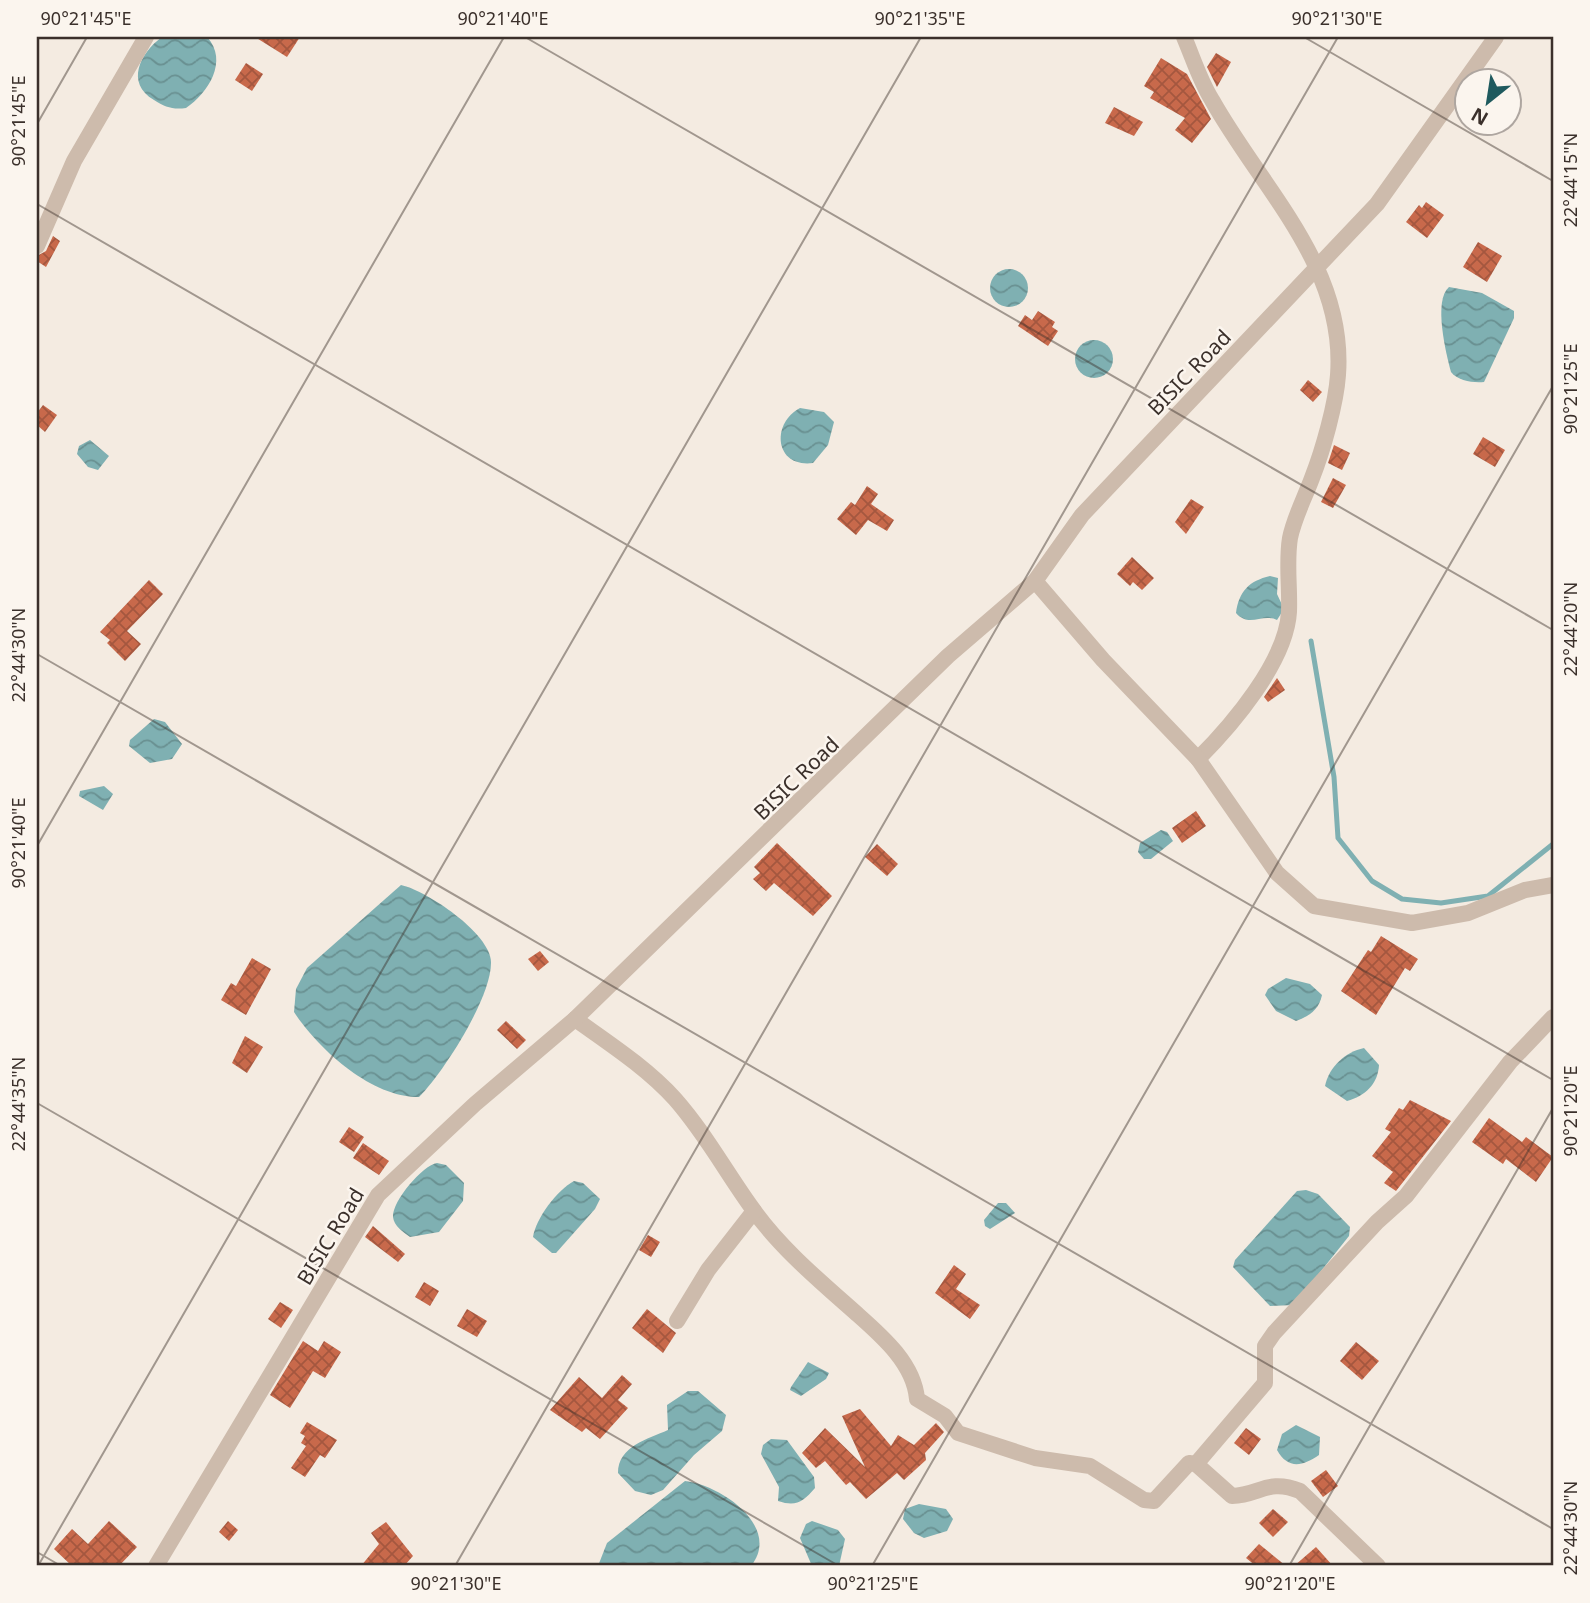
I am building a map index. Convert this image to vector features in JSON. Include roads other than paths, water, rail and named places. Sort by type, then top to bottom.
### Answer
[{"type":"street","points":[[37,246],[74,161],[146,37]]},
{"type":"street","points":[[1184,37],[1210,98],[1296,226],[1317,267],[1328,292],[1339,341],[1338,377],[1316,469],[1290,536],[1289,612],[1285,634],[1262,679],[1234,720],[1198,758]]},
{"type":"street","name":"BISIC Road","points":[[156,1566],[378,1195],[475,1104],[575,1019],[948,656],[1034,581],[1082,514],[1377,204],[1496,37]]},
{"type":"street","points":[[1034,581],[1103,660],[1198,758],[1278,873],[1314,906],[1412,923],[1468,913],[1525,890],[1553,885]]},
{"type":"street","points":[[575,1019],[650,1075],[675,1099],[703,1133],[754,1211],[796,1258],[867,1324],[906,1366],[915,1381],[917,1399],[945,1416],[958,1433],[1035,1458],[1090,1466],[1144,1500],[1154,1501],[1184,1467],[1196,1464],[1265,1382],[1265,1346],[1274,1333],[1377,1222],[1406,1196],[1510,1062],[1553,1017]]},
{"type":"street","points":[[677,1321],[708,1270],[754,1211]]},
{"type":"street","points":[[1196,1464],[1232,1496],[1246,1495],[1259,1487],[1272,1485],[1286,1485],[1300,1491],[1378,1566]]},
{"type":"water","points":[[162,37],[207,37],[213,46],[216,66],[213,76],[202,94],[186,108],[173,108],[154,100],[140,85],[138,77],[142,59]]},
{"type":"water","points":[[1009,269],[1022,275],[1028,288],[1022,301],[1009,307],[996,301],[990,288],[996,275]]},
{"type":"water","points":[[1449,287],[1482,293],[1514,311],[1514,318],[1484,382],[1466,381],[1451,372],[1441,315],[1444,294]]},
{"type":"water","points":[[1094,340],[1107,346],[1113,359],[1107,372],[1094,378],[1081,372],[1075,359],[1081,346]]},
{"type":"water","points":[[800,408],[824,412],[834,422],[828,445],[813,463],[800,463],[790,459],[781,443],[784,424]]},
{"type":"water","points":[[90,440],[109,456],[98,470],[88,467],[77,454],[79,446]]},
{"type":"water","points":[[1270,576],[1278,578],[1277,594],[1284,609],[1277,620],[1251,620],[1236,613],[1246,588]]},
{"type":"water","points":[[154,719],[165,722],[182,744],[172,759],[150,763],[129,746],[130,740]]},
{"type":"water","points":[[104,786],[113,794],[103,810],[79,796],[80,791]]},
{"type":"water","points":[[1161,830],[1167,832],[1173,841],[1151,859],[1144,859],[1138,852],[1140,843]]},
{"type":"water","points":[[401,885],[441,904],[469,926],[488,951],[491,962],[484,994],[475,1014],[441,1071],[419,1097],[383,1089],[348,1069],[317,1041],[294,1012],[296,989],[307,968]]},
{"type":"water","points":[[1286,978],[1310,984],[1322,995],[1313,1012],[1296,1021],[1276,1011],[1265,995],[1268,989]]},
{"type":"water","points":[[1364,1048],[1379,1065],[1378,1072],[1365,1092],[1347,1101],[1325,1086],[1327,1079],[1339,1061]]},
{"type":"water","points":[[437,1163],[446,1165],[464,1183],[463,1201],[439,1232],[410,1237],[395,1223],[394,1210],[403,1193],[417,1177]]},
{"type":"water","points":[[574,1181],[583,1183],[600,1199],[595,1209],[556,1253],[552,1253],[533,1237],[535,1230],[554,1198]]},
{"type":"water","points":[[1306,1190],[1318,1194],[1350,1227],[1349,1236],[1294,1305],[1270,1306],[1233,1267],[1235,1260],[1297,1191]]},
{"type":"water","points":[[998,1203],[1006,1203],[1015,1213],[990,1229],[985,1226],[984,1220]]},
{"type":"water","points":[[808,1362],[829,1373],[826,1379],[801,1396],[790,1390]]},
{"type":"water","points":[[688,1391],[698,1391],[726,1415],[722,1431],[694,1455],[663,1490],[651,1495],[635,1491],[618,1473],[623,1456],[643,1440],[668,1430],[667,1405]]},
{"type":"water","points":[[1296,1425],[1320,1437],[1319,1455],[1302,1464],[1286,1461],[1277,1450],[1282,1434]]},
{"type":"water","points":[[771,1439],[787,1440],[814,1477],[815,1488],[799,1502],[778,1501],[779,1487],[761,1454],[763,1445]]},
{"type":"water","points":[[685,1481],[715,1490],[743,1510],[759,1537],[759,1551],[751,1566],[598,1566],[607,1543]]},
{"type":"water","points":[[919,1504],[946,1509],[953,1519],[947,1531],[924,1538],[914,1533],[903,1519],[905,1509]]},
{"type":"water","points":[[812,1521],[838,1530],[845,1539],[839,1566],[812,1566],[800,1538],[806,1524]]},
{"type":"waterway","points":[[1311,641],[1334,777],[1338,838],[1372,881],[1402,899],[1441,903],[1488,896],[1553,844]]}]
